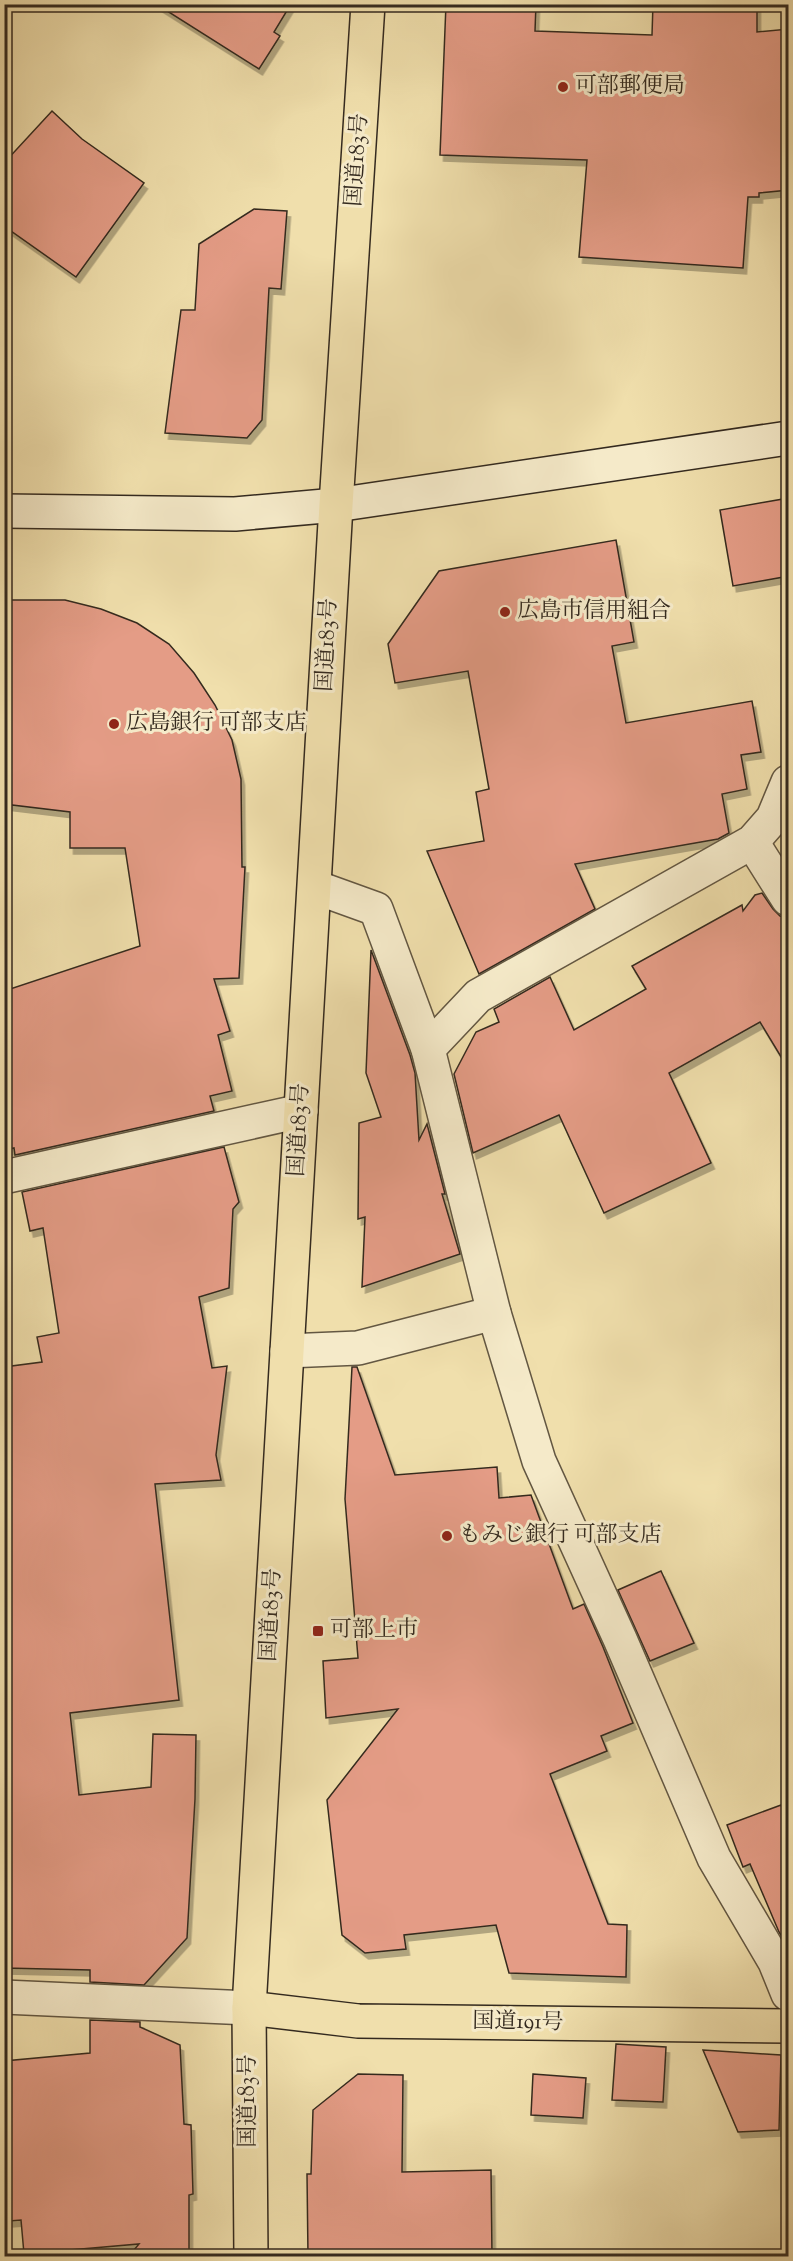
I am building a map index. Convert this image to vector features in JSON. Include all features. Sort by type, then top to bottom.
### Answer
[{"type":"highway","name":"国道183号","points":[[251,2256],[249,2008],[336,505],[368,4]]},
{"type":"highway","name":"国道191号","points":[[249,2008],[358,2021],[789,2026]]},
{"type":"street","points":[[4,511],[235,514],[336,505],[789,438]]},
{"type":"street","points":[[428,1049],[478,996],[752,842],[773,818],[789,782]]},
{"type":"street","points":[[752,842],[789,899]]},
{"type":"street","points":[[315,887],[376,909],[428,1049],[494,1312],[540,1461],[620,1639],[714,1858],[775,1962],[789,1994]]},
{"type":"street","points":[[4,1177],[301,1111]]},
{"type":"street","points":[[287,1351],[358,1348],[494,1312]]},
{"type":"street","points":[[4,1997],[249,2008]]},
{"type":"building","points":[[156,4],[291,4],[274,32],[280,36],[259,69]]},
{"type":"building","points":[[446,4],[536,4],[535,31],[652,35],[653,4],[757,4],[757,32],[789,29],[789,190],[759,193],[759,197],[748,197],[743,268],[579,257],[587,160],[440,155]]},
{"type":"building","points":[[52,111],[82,139],[144,183],[76,277],[4,226],[4,163]]},
{"type":"building","points":[[254,209],[287,211],[281,289],[269,288],[262,420],[247,438],[165,433],[181,310],[195,310],[199,244]]},
{"type":"building","points":[[789,498],[789,576],[733,586],[720,510]]},
{"type":"building","points":[[616,540],[634,642],[612,646],[626,723],[752,701],[761,752],[741,755],[747,789],[722,794],[729,833],[718,839],[575,864],[595,909],[479,974],[427,851],[484,841],[476,792],[489,789],[468,671],[395,683],[388,644],[439,571]]},
{"type":"building","points":[[4,600],[65,600],[101,609],[137,623],[169,644],[194,673],[215,705],[232,740],[241,779],[242,867],[245,867],[239,978],[214,979],[230,1031],[218,1035],[232,1091],[210,1096],[214,1111],[15,1155],[14,1148],[4,1150],[4,991],[140,946],[125,848],[70,848],[70,812],[4,804]]},
{"type":"building","points":[[762,893],[780,916],[789,918],[789,1070],[760,1022],[669,1073],[711,1163],[604,1213],[559,1115],[473,1153],[454,1074],[476,1032],[499,1022],[494,1009],[550,977],[574,1030],[646,989],[632,966],[742,905],[743,911],[755,895]]},
{"type":"building","points":[[371,950],[410,1055],[415,1073],[419,1140],[427,1124],[445,1194],[442,1194],[460,1254],[362,1287],[365,1217],[358,1219],[359,1123],[381,1117],[366,1073]]},
{"type":"building","points":[[224,1147],[239,1202],[233,1209],[229,1288],[199,1297],[212,1368],[227,1366],[216,1455],[221,1480],[155,1484],[179,1700],[70,1713],[79,1795],[151,1787],[153,1734],[196,1735],[195,1799],[187,1938],[144,1985],[90,1982],[90,1970],[4,1968],[4,1367],[42,1362],[37,1337],[59,1333],[43,1228],[30,1231],[22,1192]]},
{"type":"building","points":[[352,1367],[357,1367],[395,1475],[497,1467],[499,1498],[531,1495],[573,1609],[584,1604],[633,1723],[601,1736],[607,1751],[550,1774],[608,1924],[627,1925],[626,1977],[509,1973],[496,1925],[404,1935],[406,1949],[365,1953],[342,1935],[327,1800],[398,1709],[326,1718],[323,1661],[358,1658],[345,1499]]},
{"type":"building","points":[[661,1571],[694,1643],[650,1661],[618,1590]]},
{"type":"building","points":[[781,1805],[789,1826],[789,1948],[779,1932],[750,1864],[743,1867],[727,1825]]},
{"type":"building","points":[[90,2020],[140,2022],[140,2027],[180,2045],[184,2124],[191,2125],[193,2194],[189,2195],[189,2256],[129,2256],[139,2244],[24,2254],[21,2220],[9,2221],[7,2195],[4,2195],[4,2061],[90,2053]]},
{"type":"building","points":[[616,2044],[666,2047],[663,2102],[612,2100]]},
{"type":"building","points":[[703,2050],[781,2055],[779,2130],[738,2132]]},
{"type":"building","points":[[358,2074],[403,2075],[402,2172],[491,2170],[492,2256],[308,2256],[307,2174],[311,2174],[313,2110]]},
{"type":"building","points":[[533,2074],[586,2078],[583,2118],[531,2115]]},
{"type":"place","name":"可部郵便局","points":[[563,87]]},
{"type":"place","name":"広島市信用組合","points":[[505,612]]},
{"type":"place","name":"広島銀行 可部支店","points":[[114,724]]},
{"type":"place","name":"もみじ銀行 可部支店","points":[[447,1536]]},
{"type":"place","name":"可部上市","points":[[318,1631]]}]
